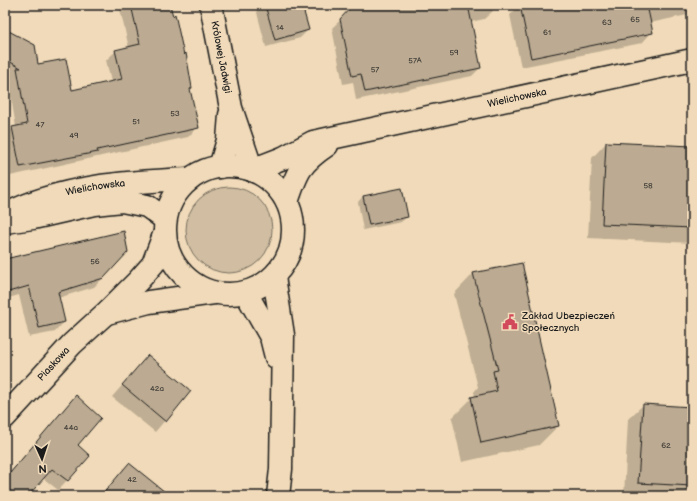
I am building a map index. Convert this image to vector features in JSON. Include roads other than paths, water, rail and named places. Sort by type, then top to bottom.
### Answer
[{"type":"street","name":"Królowej Jadwigi","points":[[211,5],[231,108],[252,170]]},
{"type":"street","name":"Wielichowska","points":[[252,170],[283,158],[313,142],[343,134],[692,60]]},
{"type":"street","name":"Królowej Jadwigi","points":[[220,166],[228,140],[231,108]]},
{"type":"street","name":"Wielichowska","points":[[287,202],[295,177],[309,158],[343,134]]},
{"type":"street","points":[[220,166],[236,166],[252,170],[266,177],[278,188],[287,202],[292,217],[294,234],[291,250],[284,264],[274,277],[261,286],[246,293],[230,295],[214,293],[198,287],[185,278],[175,265],[168,251],[165,227],[170,204],[179,190],[190,179],[204,170],[220,166]]},
{"type":"street","name":"Wielichowska","points":[[5,215],[28,202],[90,188],[141,181],[190,179]]},
{"type":"street","name":"Wielichowska","points":[[5,222],[33,218],[94,204],[122,201],[147,206],[165,227]]},
{"type":"street","name":"Piaskowa","points":[[5,417],[72,344],[106,313],[153,264],[165,227]]},
{"type":"street","points":[[274,277],[283,335],[281,469],[278,496]]},
{"type":"street","name":"Piaskowa","points":[[106,313],[149,302],[214,293]]},
{"type":"street","points":[[246,293],[271,337],[283,384]]},
{"type":"place","name":"Zakład Ubezpieczeń Społecznych","points":[[510,322]]}]
